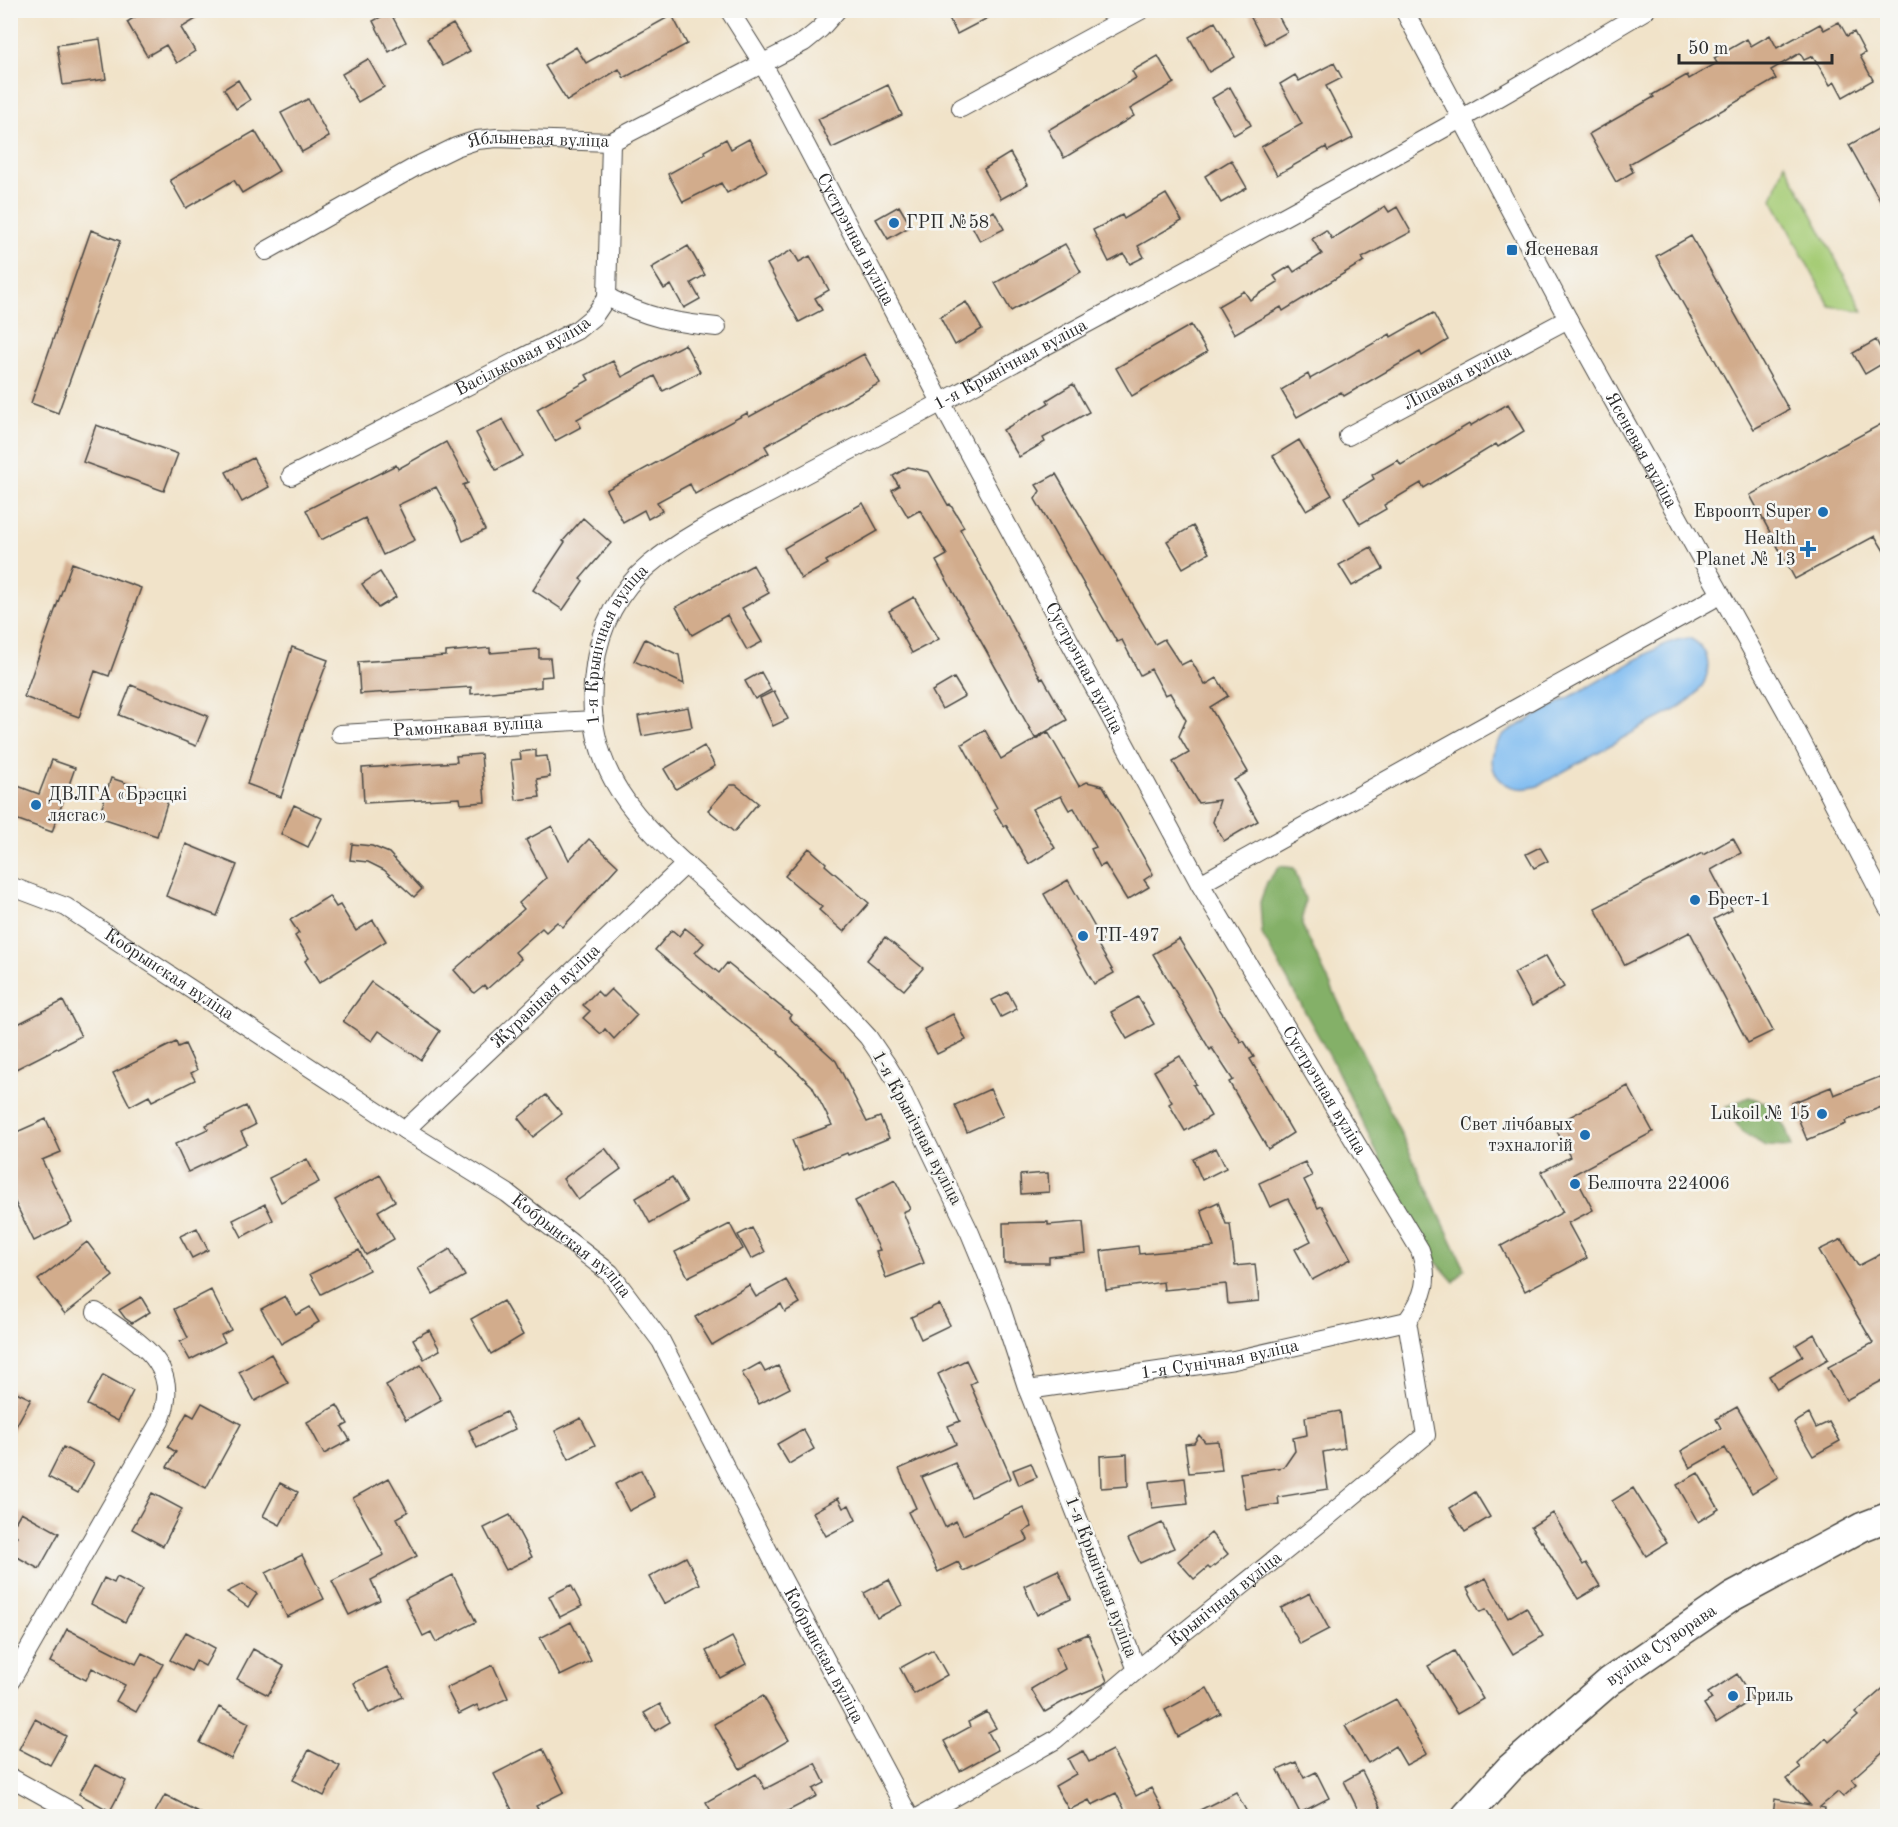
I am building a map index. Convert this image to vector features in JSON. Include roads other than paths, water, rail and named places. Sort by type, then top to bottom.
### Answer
[{"type":"main road","name":"вуліца Суворава","points":[[1466,1816],[1510,1768],[1610,1681],[1732,1597],[1862,1527],[1887,1517]]},
{"type":"street","name":"Сустрэчная вуліца","points":[[729,10],[763,64],[941,402],[1200,884],[1420,1250],[1424,1263],[1425,1290],[1419,1304],[1407,1321]]},
{"type":"street","name":"Яблыневая вуліца","points":[[266,251],[417,166],[456,147],[477,140],[520,138],[611,142],[804,42],[820,29],[837,10]]},
{"type":"street","points":[[961,108],[1142,10]]},
{"type":"street","name":"Ясеневая вуліца","points":[[1404,10],[1568,319],[1787,713],[1887,908]]},
{"type":"street","points":[[1462,118],[1646,10]]},
{"type":"street","name":"1-я Крынічная вуліца","points":[[1137,1670],[1028,1390],[1001,1308],[970,1233],[900,1087],[860,1028],[820,985],[652,832],[625,800],[604,762],[597,741],[594,720],[594,669],[604,625],[629,585],[646,567],[690,535],[941,402],[1462,118]]},
{"type":"street","points":[[611,142],[607,297],[630,309],[663,320],[717,327]]},
{"type":"street","name":"Васільковая вуліца","points":[[291,476],[577,330],[594,316],[607,297]]},
{"type":"street","name":"Ліпавая вуліца","points":[[1348,436],[1568,319]]},
{"type":"street","points":[[1200,884],[1720,595]]},
{"type":"street","name":"Рамонкавая вуліца","points":[[340,734],[594,720]]},
{"type":"street","name":"Журавіная вуліца","points":[[405,1130],[686,864]]},
{"type":"street","name":"Кобрынская вуліца","points":[[10,886],[66,907],[405,1130],[507,1193],[610,1274],[661,1341],[781,1576],[909,1816]]},
{"type":"street","points":[[10,1682],[160,1421],[167,1399],[165,1376],[153,1356],[96,1312]]},
{"type":"street","name":"1-я Сунічная вуліца","points":[[1028,1390],[1234,1360],[1407,1321]]},
{"type":"street","name":"Крынічная вуліца","points":[[921,1816],[1055,1740],[1137,1670],[1426,1435],[1407,1321]]},
{"type":"street","points":[[10,1777],[80,1816]]},
{"type":"water","points":[[1689,638],[1703,649],[1708,664],[1701,688],[1684,704],[1538,786],[1513,787],[1496,775],[1493,755],[1505,733],[1663,645]]},
{"type":"place","name":"ГРП №58","points":[[894,223]]},
{"type":"place","name":"Ясеневая","points":[[1512,250]]},
{"type":"place","name":"Евроопт Super","points":[[1823,512]]},
{"type":"place","name":"Health Planet № 13","points":[[1808,549]]},
{"type":"place","name":"ДВЛГА «Брэсцкі лясгас»","points":[[36,805]]},
{"type":"place","name":"Брест-1","points":[[1695,900]]},
{"type":"place","name":"ТП-497","points":[[1083,936]]},
{"type":"place","name":"Lukoil № 15","points":[[1822,1114]]},
{"type":"place","name":"Свет лічбавых тэхналогій","points":[[1585,1135]]},
{"type":"place","name":"Белпочта 224006","points":[[1575,1184]]},
{"type":"place","name":"Гриль","points":[[1733,1696]]}]
